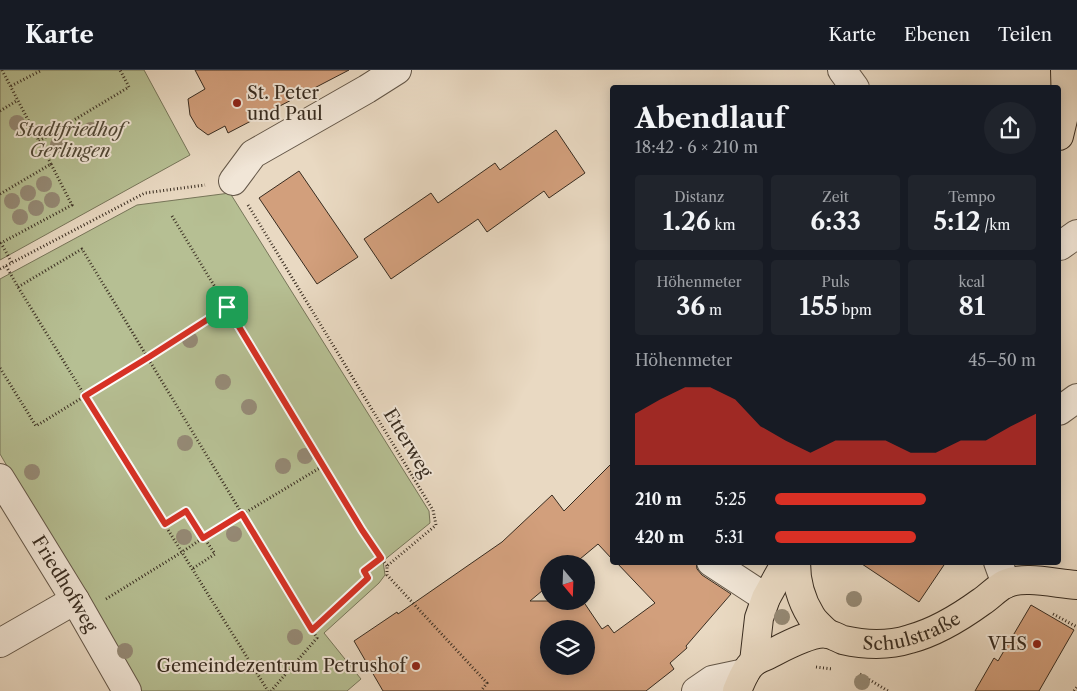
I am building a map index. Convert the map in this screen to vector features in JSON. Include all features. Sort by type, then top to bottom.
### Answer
[{"type":"main road","points":[[1061,128],[1066,107],[1065,70]]},
{"type":"main road","points":[[745,675],[766,598],[784,565]]},
{"type":"main road","points":[[796,565],[796,578],[806,606],[812,618],[828,634]]},
{"type":"main road","name":"Schulstraße","points":[[745,675],[790,644],[808,637],[828,634],[856,642],[881,644],[896,643],[933,631],[964,614],[1002,573],[1025,580],[1069,586]]},
{"type":"street","points":[[233,181],[253,154],[398,70]]},
{"type":"street","points":[[842,70],[853,85]]},
{"type":"street","points":[[1061,245],[1077,234]]},
{"type":"street","points":[[1061,410],[1077,398]]},
{"type":"street","name":"Friedhofweg","points":[[0,478],[87,601],[127,691]]},
{"type":"street","points":[[716,565],[766,598]]},
{"type":"street","points":[[0,643],[87,601]]},
{"type":"street","points":[[696,691],[712,680],[745,675]]},
{"type":"path","points":[[2,70],[72,205],[1,243],[12,263]]},
{"type":"path","points":[[11,86],[42,70]]},
{"type":"path","points":[[39,141],[129,87],[120,70]]},
{"type":"path","points":[[0,111],[18,100]]},
{"type":"path","points":[[0,194],[51,164]]},
{"type":"path","points":[[0,269],[145,193],[233,181]]},
{"type":"path","name":"Etterweg","points":[[233,181],[433,510],[436,525],[387,566]]},
{"type":"path","points":[[172,216],[362,530],[387,566],[387,574],[487,684],[481,691]]},
{"type":"path","points":[[6,266],[18,286],[85,396],[192,569],[270,691],[317,638],[149,357],[82,249],[18,286]]},
{"type":"path","points":[[0,368],[36,426],[227,307]]},
{"type":"path","points":[[87,601],[182,552],[323,466]]},
{"type":"path","points":[[165,524],[186,511],[215,554],[192,569]]},
{"type":"path","points":[[312,630],[368,578],[364,571],[381,558]]},
{"type":"path","points":[[1045,609],[1077,627]]},
{"type":"path","points":[[1074,691],[1077,687]]},
{"type":"green space","name":"Stadtfriedhof Gerlingen","points":[[0,70],[144,70],[190,155],[0,260]]},
{"type":"green space","name":"Stadtfriedhof Gerlingen","points":[[230,193],[429,511],[430,523],[383,561],[385,575],[379,583],[324,633],[361,679],[347,691],[139,691],[0,454],[0,279],[137,205]]},
{"type":"building","name":"St. Peter und Paul","points":[[195,70],[349,70],[228,133],[225,126],[208,135],[197,127],[190,115],[188,99],[205,89]]},
{"type":"building","points":[[556,130],[585,173],[549,198],[544,191],[487,232],[478,219],[391,279],[364,239],[431,193],[438,203],[495,163],[500,170]]},
{"type":"building","points":[[299,171],[358,257],[317,284],[259,198]]},
{"type":"building","points":[[610,465],[610,557],[598,544],[585,555],[540,555],[540,593],[530,601],[540,601],[540,610],[589,610],[602,629],[608,625],[614,633],[655,603],[619,565],[696,565],[702,575],[731,594],[686,646],[687,648],[670,663],[674,669],[646,691],[383,691],[354,641],[397,612],[398,614],[502,542],[552,495],[564,511]]},
{"type":"building","points":[[864,565],[944,565],[919,602]]},
{"type":"building","name":"VHS","points":[[1031,605],[1074,630],[1039,691],[975,691],[994,658],[998,661]]},
{"type":"place","name":"St. Peter und Paul","points":[[237,103]]},
{"type":"place","name":"VHS","points":[[1037,644]]},
{"type":"place","name":"Gemeindezentrum Petrushof","points":[[416,666]]},
{"type":"route","points":[[227,307],[362,530],[381,558],[364,571],[368,578],[312,630],[242,514],[203,538],[186,511],[165,524],[85,396],[227,307]]}]
